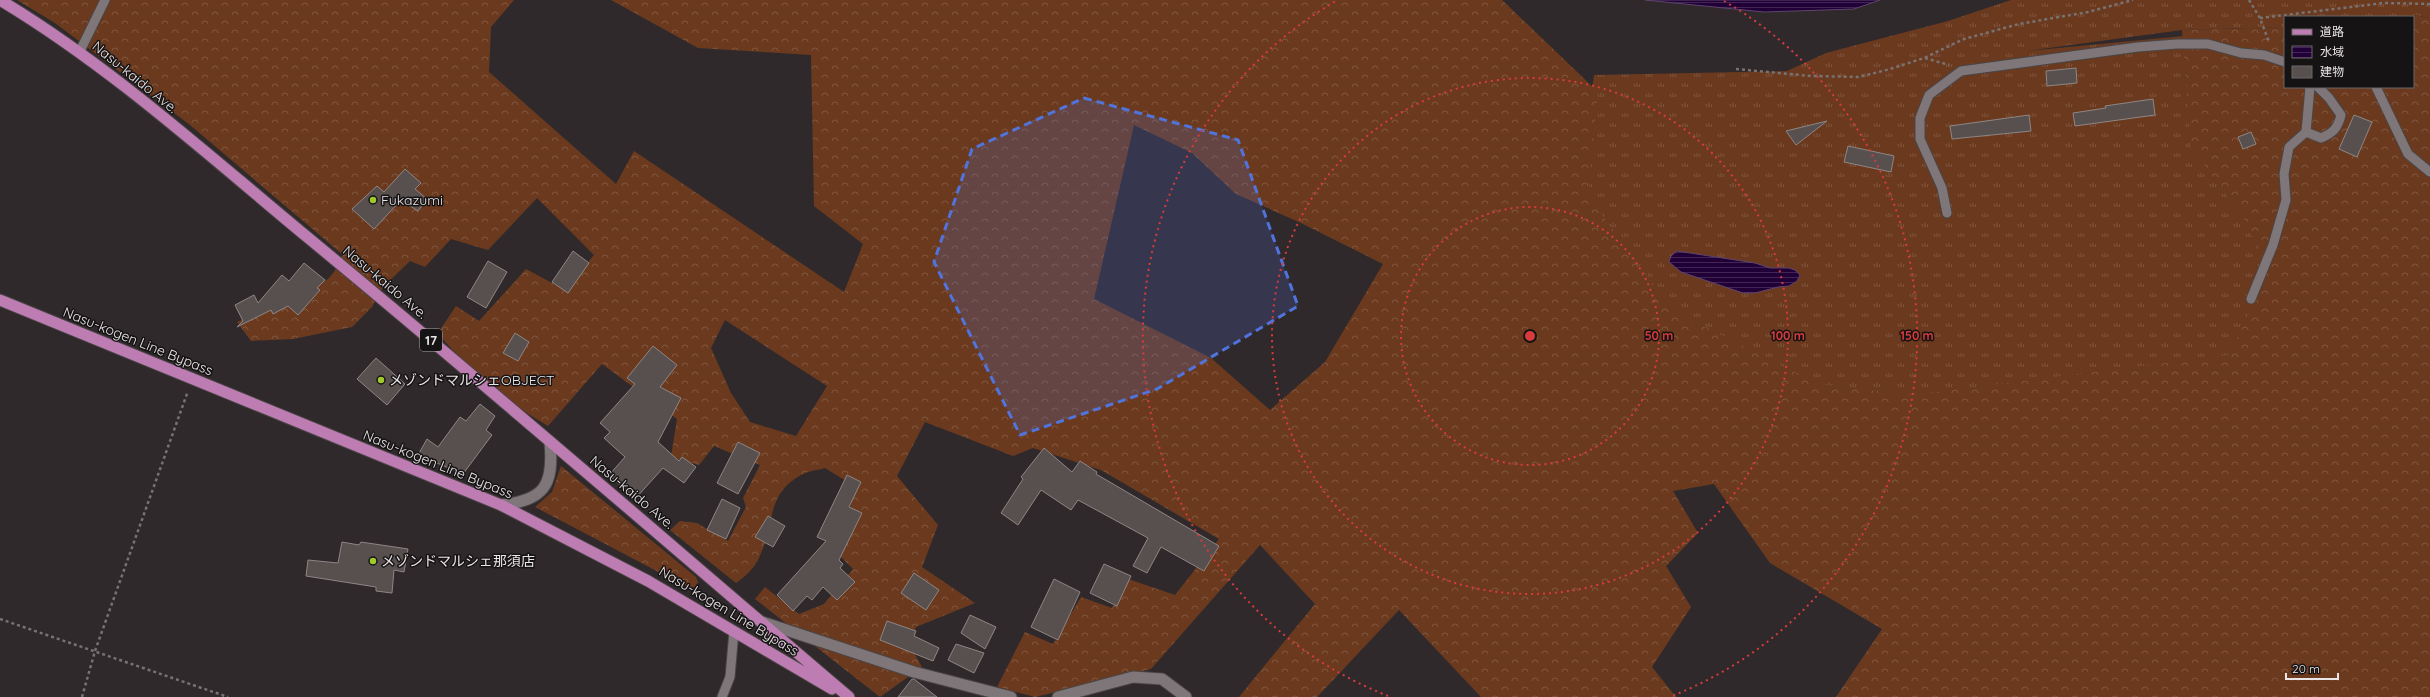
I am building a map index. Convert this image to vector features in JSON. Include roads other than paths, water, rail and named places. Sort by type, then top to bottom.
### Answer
[{"type":"main road","name":"Nasu-kaido Ave.","points":[[0,0],[80,51],[412,324],[849,697]]},
{"type":"main road","name":"Nasu-kogen Line Bypass","points":[[0,300],[501,505],[648,581],[844,697]]},
{"type":"street","points":[[501,505],[523,503],[538,494],[549,480],[552,464],[550,443]]},
{"type":"street","points":[[762,622],[914,672],[1011,697]]},
{"type":"street","points":[[1058,697],[1133,677],[1162,679],[1186,697]]},
{"type":"lane","points":[[80,51],[105,0]]},
{"type":"lane","points":[[1947,214],[1942,188],[1920,139],[1920,118],[1929,95],[1961,72],[2138,47],[2177,44],[2208,44],[2241,53],[2274,58],[2284,62]]},
{"type":"lane","points":[[2251,299],[2273,246],[2286,200],[2284,174],[2290,147],[2306,132],[2310,88]]},
{"type":"lane","points":[[2306,132],[2321,138],[2332,133],[2340,120],[2341,115],[2329,98],[2319,88]]},
{"type":"lane","points":[[2376,88],[2408,154],[2430,172]]},
{"type":"lane","points":[[722,697],[730,677],[734,631]]},
{"type":"water","points":[[1645,0],[1880,0],[1854,9],[1764,12]]},
{"type":"water","points":[[1677,251],[1755,263],[1770,268],[1789,268],[1795,270],[1800,275],[1797,281],[1789,286],[1778,287],[1755,293],[1743,293],[1681,272],[1669,262],[1671,256]]},
{"type":"place","name":"Fukazumi","points":[[373,200]]},
{"type":"place","name":"メゾンドマルシェOBJECT","points":[[381,380]]},
{"type":"place","name":"メゾンドマルシェ那須店","points":[[373,561]]}]
